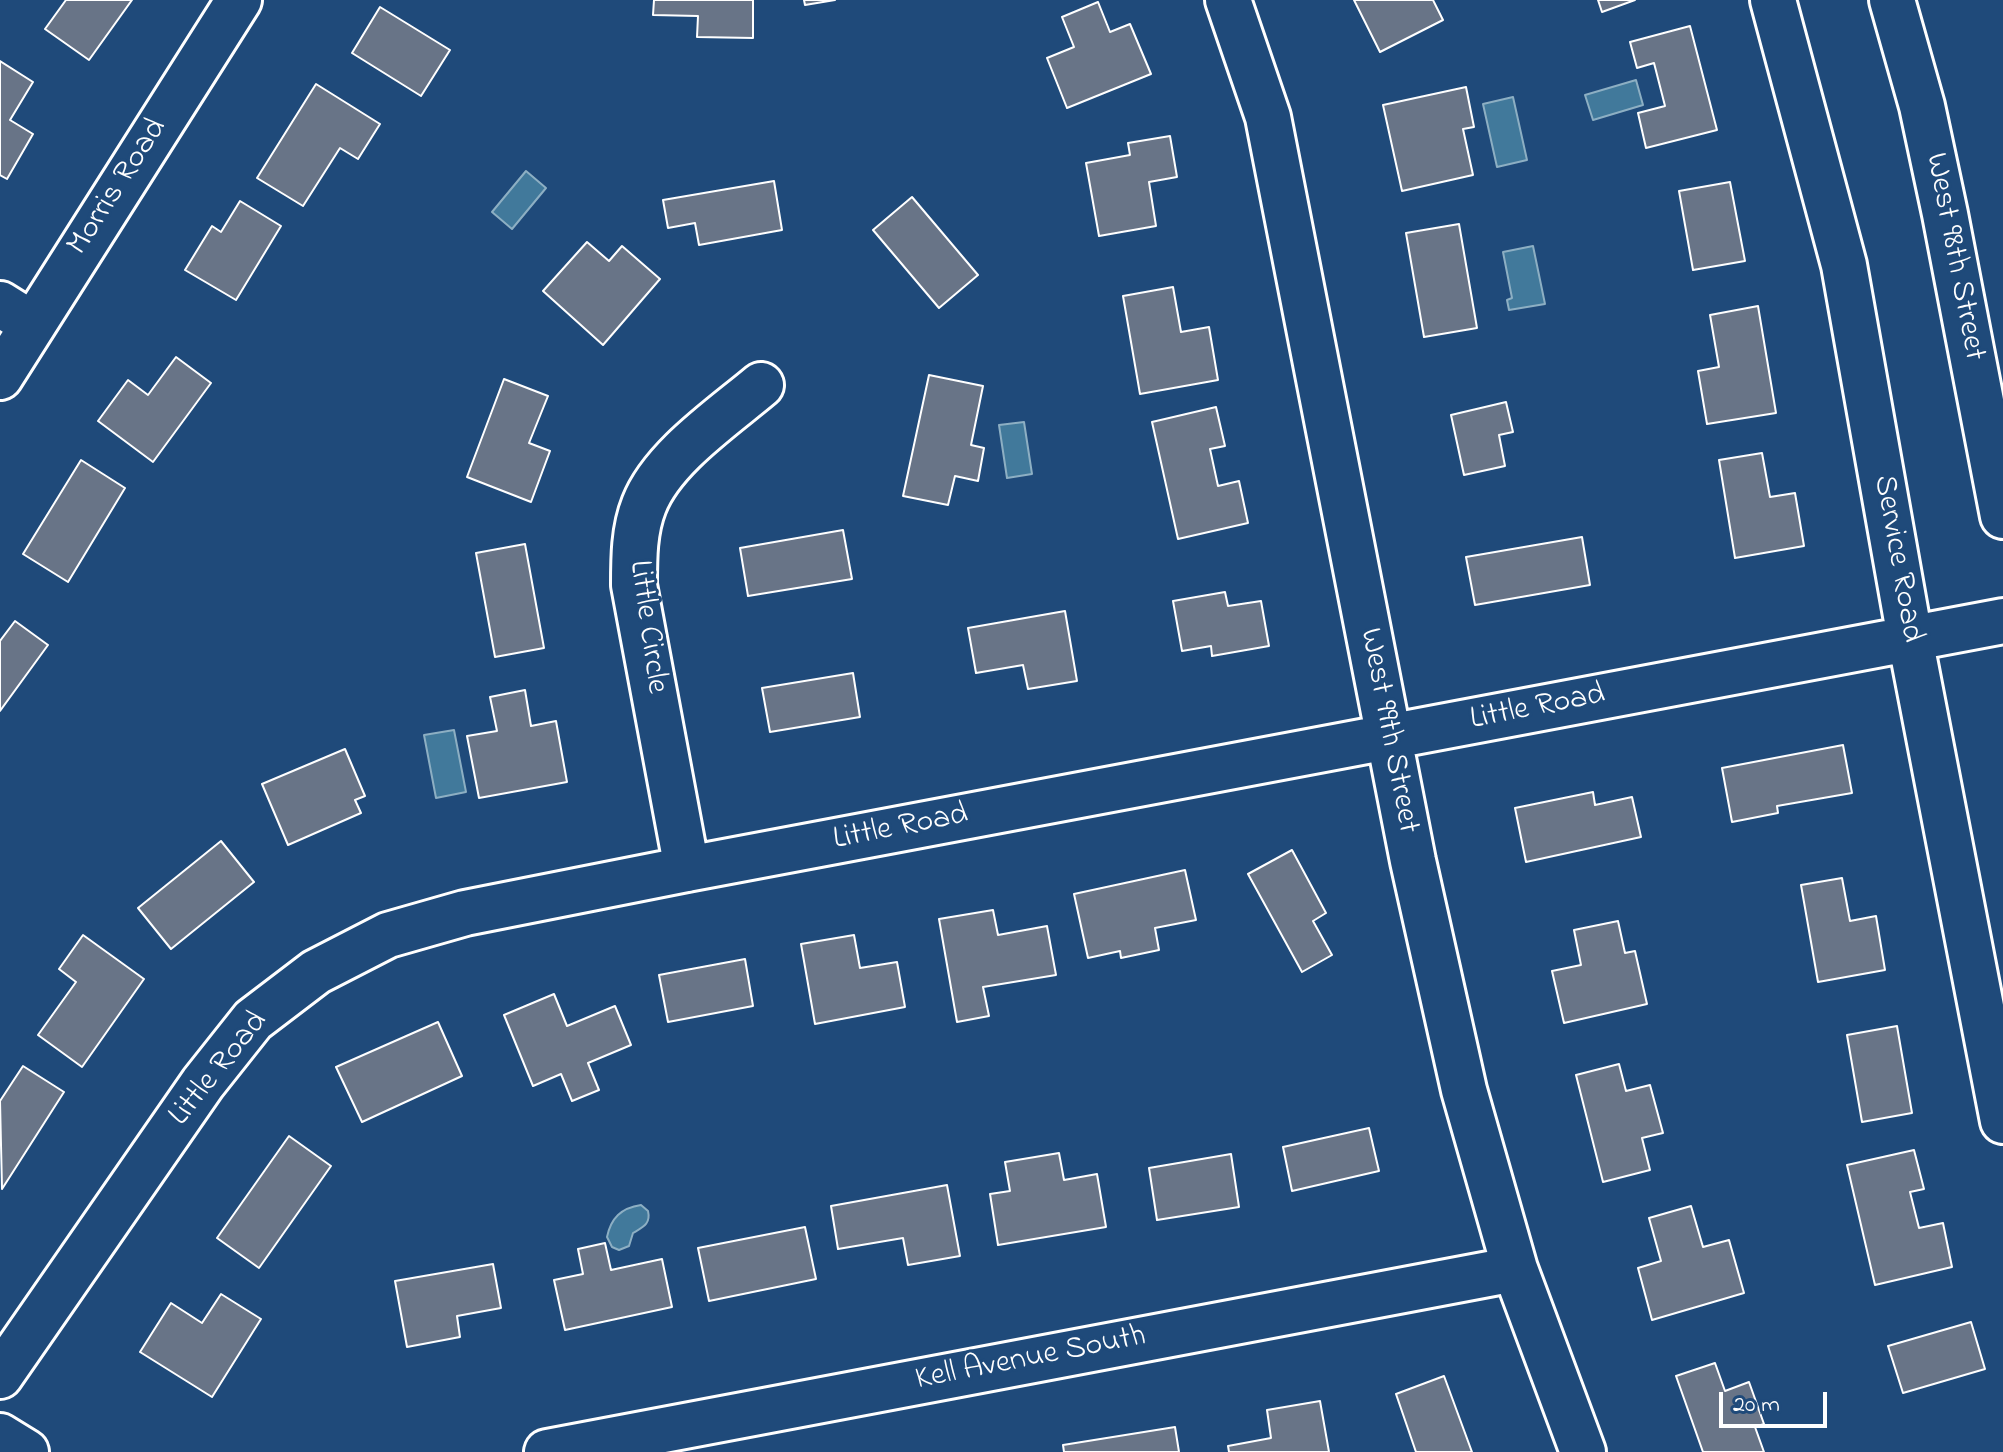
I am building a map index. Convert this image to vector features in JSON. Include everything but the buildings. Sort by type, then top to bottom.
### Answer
[{"type":"street","name":"Morris Road","points":[[0,377],[16,314],[239,0]]},
{"type":"street","name":"West 99th Street","points":[[1228,0],[1268,117],[1413,861],[1464,1090],[1515,1269],[1583,1452]]},
{"type":"street","name":"Service Road","points":[[1773,0],[1844,265],[1910,638],[2003,1121]]},
{"type":"street","name":"West 98th Street","points":[[1892,0],[1922,106],[1939,183],[2003,516]]},
{"type":"street","name":"Little Circle","points":[[687,869],[634,585],[634,545],[644,503],[666,470],[761,385]]},
{"type":"street","name":"Little Road","points":[[0,1376],[203,1083],[253,1020],[316,972],[388,935],[465,913],[687,869],[2003,621]]},
{"type":"street","name":"Kell Avenue South","points":[[547,1452],[1515,1269]]},
{"type":"street","points":[[0,1436],[26,1452]]},
{"type":"water","points":[[1636,80],[1643,105],[1593,120],[1585,95]]},
{"type":"water","points":[[1513,97],[1527,160],[1497,167],[1483,104]]},
{"type":"water","points":[[526,171],[546,188],[512,229],[492,212]]},
{"type":"water","points":[[1533,246],[1545,304],[1509,310],[1507,300],[1512,298],[1503,252]]},
{"type":"water","points":[[1024,422],[1032,474],[1007,478],[999,425]]},
{"type":"water","points":[[454,730],[466,792],[436,798],[424,735]]},
{"type":"water","points":[[641,1205],[648,1211],[647,1222],[633,1233],[629,1246],[619,1250],[612,1247],[607,1237],[614,1219],[623,1211]]}]
